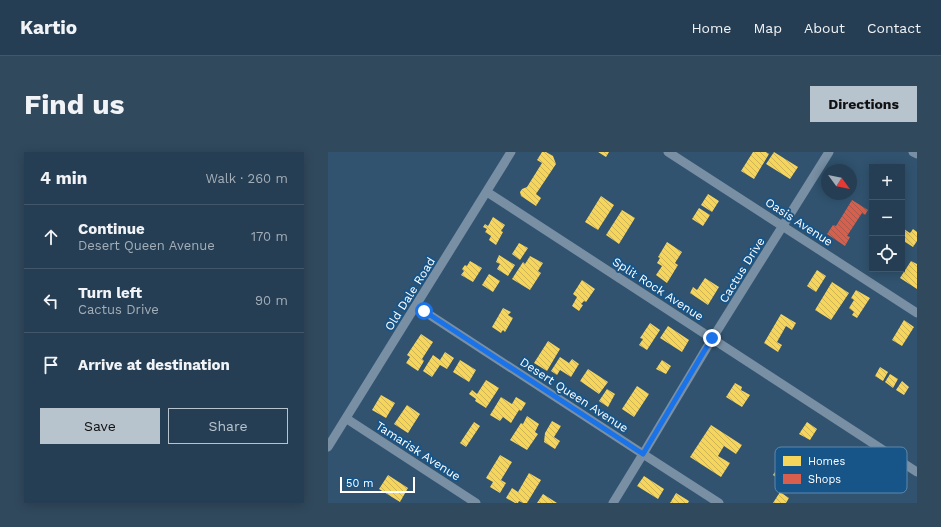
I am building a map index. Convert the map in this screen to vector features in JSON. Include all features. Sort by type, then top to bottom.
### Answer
[{"type":"street","name":"Old Dale Road","points":[[328,447],[511,152]]},
{"type":"street","name":"Oasis Avenue","points":[[668,152],[917,313]]},
{"type":"street","name":"Cactus Drive","points":[[613,503],[712,338],[829,152]]},
{"type":"street","points":[[913,152],[917,154]]},
{"type":"street","name":"Split Rock Avenue","points":[[487,192],[879,447]]},
{"type":"street","name":"Desert Queen Avenue","points":[[416,306],[719,503]]},
{"type":"street","name":"Tamarisk Avenue","points":[[347,418],[476,503]]},
{"type":"street","name":"Split Rock Avenue","points":[[907,465],[917,472]]},
{"type":"building: Homes","points":[[542,152],[546,152],[553,156],[556,164],[536,194],[541,198],[536,206],[521,196],[520,192],[522,189],[527,187],[542,163],[537,160]]},
{"type":"building: Homes","points":[[598,152],[609,152],[606,157]]},
{"type":"building: Homes","points":[[753,152],[766,152],[769,154],[754,179],[741,171]]},
{"type":"building: Homes","points":[[774,152],[798,167],[790,179],[766,164]]},
{"type":"building: Homes","points":[[708,194],[719,201],[712,212],[701,205]]},
{"type":"building: Homes","points":[[601,196],[614,205],[598,230],[585,222]]},
{"type":"building: Homes","points":[[699,208],[710,215],[703,226],[692,219]]},
{"type":"building: Homes","points":[[622,210],[635,218],[619,244],[606,235]]},
{"type":"building: Homes","points":[[493,217],[505,225],[496,245],[489,240],[491,236],[485,232],[487,229],[483,227],[485,224],[488,226]]},
{"type":"building: Homes","points":[[913,229],[917,232],[917,241],[913,247],[905,242],[905,230],[910,233]]},
{"type":"building: Homes","points":[[667,242],[682,252],[675,263],[678,265],[667,283],[656,275],[662,266],[657,263],[660,258],[658,257]]},
{"type":"building: Homes","points":[[519,243],[528,248],[520,260],[512,254]]},
{"type":"building: Homes","points":[[499,255],[515,265],[508,276],[497,269],[500,264],[496,262]]},
{"type":"building: Homes","points":[[530,256],[543,263],[538,271],[541,273],[530,290],[512,279],[523,262],[525,264]]},
{"type":"building: Homes","points":[[470,261],[482,268],[473,282],[461,275],[464,271],[462,269],[465,265],[467,266]]},
{"type":"building: Homes","points":[[911,261],[917,264],[917,289],[900,278]]},
{"type":"building: Homes","points":[[817,270],[826,276],[816,292],[807,286]]},
{"type":"building: Homes","points":[[489,274],[500,281],[493,292],[482,285]]},
{"type":"building: Homes","points":[[705,278],[719,287],[708,305],[690,293],[693,287],[697,290]]},
{"type":"building: Homes","points":[[582,280],[595,289],[586,302],[584,301],[581,304],[583,305],[579,311],[572,306],[577,297],[573,294]]},
{"type":"building: Homes","points":[[832,282],[849,293],[831,320],[815,310]]},
{"type":"building: Homes","points":[[856,290],[870,298],[857,318],[852,315],[854,312],[849,308],[854,300],[851,298]]},
{"type":"building: Homes","points":[[503,308],[511,312],[508,315],[513,318],[505,332],[503,330],[501,333],[492,327]]},
{"type":"building: Homes","points":[[781,314],[796,323],[792,330],[786,326],[777,342],[782,345],[778,352],[764,343]]},
{"type":"building: Homes","points":[[904,320],[914,327],[902,346],[892,340]]},
{"type":"building: Homes","points":[[650,323],[660,330],[647,350],[639,345],[643,339],[640,338]]},
{"type":"building: Homes","points":[[668,326],[689,340],[682,352],[660,338]]},
{"type":"building: Homes","points":[[421,334],[433,342],[422,359],[424,361],[418,371],[406,363],[410,357],[407,355]]},
{"type":"building: Homes","points":[[548,341],[560,349],[547,371],[534,363]]},
{"type":"building: Homes","points":[[445,352],[454,358],[447,369],[440,365],[432,377],[423,371],[433,355],[440,360]]},
{"type":"building: Homes","points":[[560,357],[569,363],[572,359],[579,364],[571,377],[560,370],[557,375],[551,371]]},
{"type":"building: Homes","points":[[460,360],[476,370],[469,382],[453,372]]},
{"type":"building: Homes","points":[[662,360],[671,366],[666,374],[656,369]]},
{"type":"building: Homes","points":[[880,367],[888,372],[883,381],[875,376]]},
{"type":"building: Homes","points":[[588,369],[608,382],[599,394],[580,381]]},
{"type":"building: Homes","points":[[890,374],[898,379],[893,388],[885,382]]},
{"type":"building: Homes","points":[[486,380],[499,388],[486,408],[475,401],[476,399],[469,394],[472,390],[477,394]]},
{"type":"building: Homes","points":[[902,381],[909,387],[904,395],[896,390]]},
{"type":"building: Homes","points":[[735,383],[742,387],[741,390],[750,395],[742,407],[726,397]]},
{"type":"building: Homes","points":[[637,386],[649,394],[634,417],[622,409]]},
{"type":"building: Homes","points":[[607,389],[615,394],[608,407],[599,401]]},
{"type":"building: Homes","points":[[381,395],[395,403],[386,418],[372,410]]},
{"type":"building: Homes","points":[[501,397],[512,404],[516,397],[526,403],[521,411],[519,410],[511,423],[503,417],[500,421],[490,415]]},
{"type":"building: Homes","points":[[407,405],[420,414],[408,433],[394,424]]},
{"type":"building: Homes","points":[[527,416],[539,424],[535,432],[538,434],[527,450],[510,440],[521,423],[523,424]]},
{"type":"building: Homes","points":[[552,421],[561,426],[554,437],[560,441],[555,449],[544,442],[545,433]]},
{"type":"building: Homes","points":[[474,422],[480,426],[466,447],[460,443]]},
{"type":"building: Homes","points":[[807,422],[817,429],[810,440],[799,434]]},
{"type":"building: Homes","points":[[711,425],[742,445],[736,454],[724,446],[718,456],[730,463],[721,477],[690,457]]},
{"type":"building: Homes","points":[[500,455],[512,462],[501,480],[506,483],[500,493],[490,487],[493,482],[486,478]]},
{"type":"building: Homes","points":[[529,473],[541,480],[527,503],[519,501],[518,503],[515,503],[506,498],[512,488],[518,492]]},
{"type":"building: Homes","points":[[388,475],[408,488],[400,502],[379,489]]},
{"type":"building: Homes","points":[[644,476],[664,489],[658,499],[637,486]]},
{"type":"building: Homes","points":[[676,493],[689,501],[688,503],[670,503]]},
{"type":"building: Homes","points":[[779,493],[789,498],[786,503],[773,503]]},
{"type":"building: Homes","points":[[543,494],[557,503],[537,503]]},
{"type":"building: Shops","points":[[852,200],[868,210],[865,215],[862,213],[847,236],[850,237],[845,246],[827,234],[833,225],[836,226]]},
{"type":"route","points":[[424,311],[643,454],[712,338]]}]
